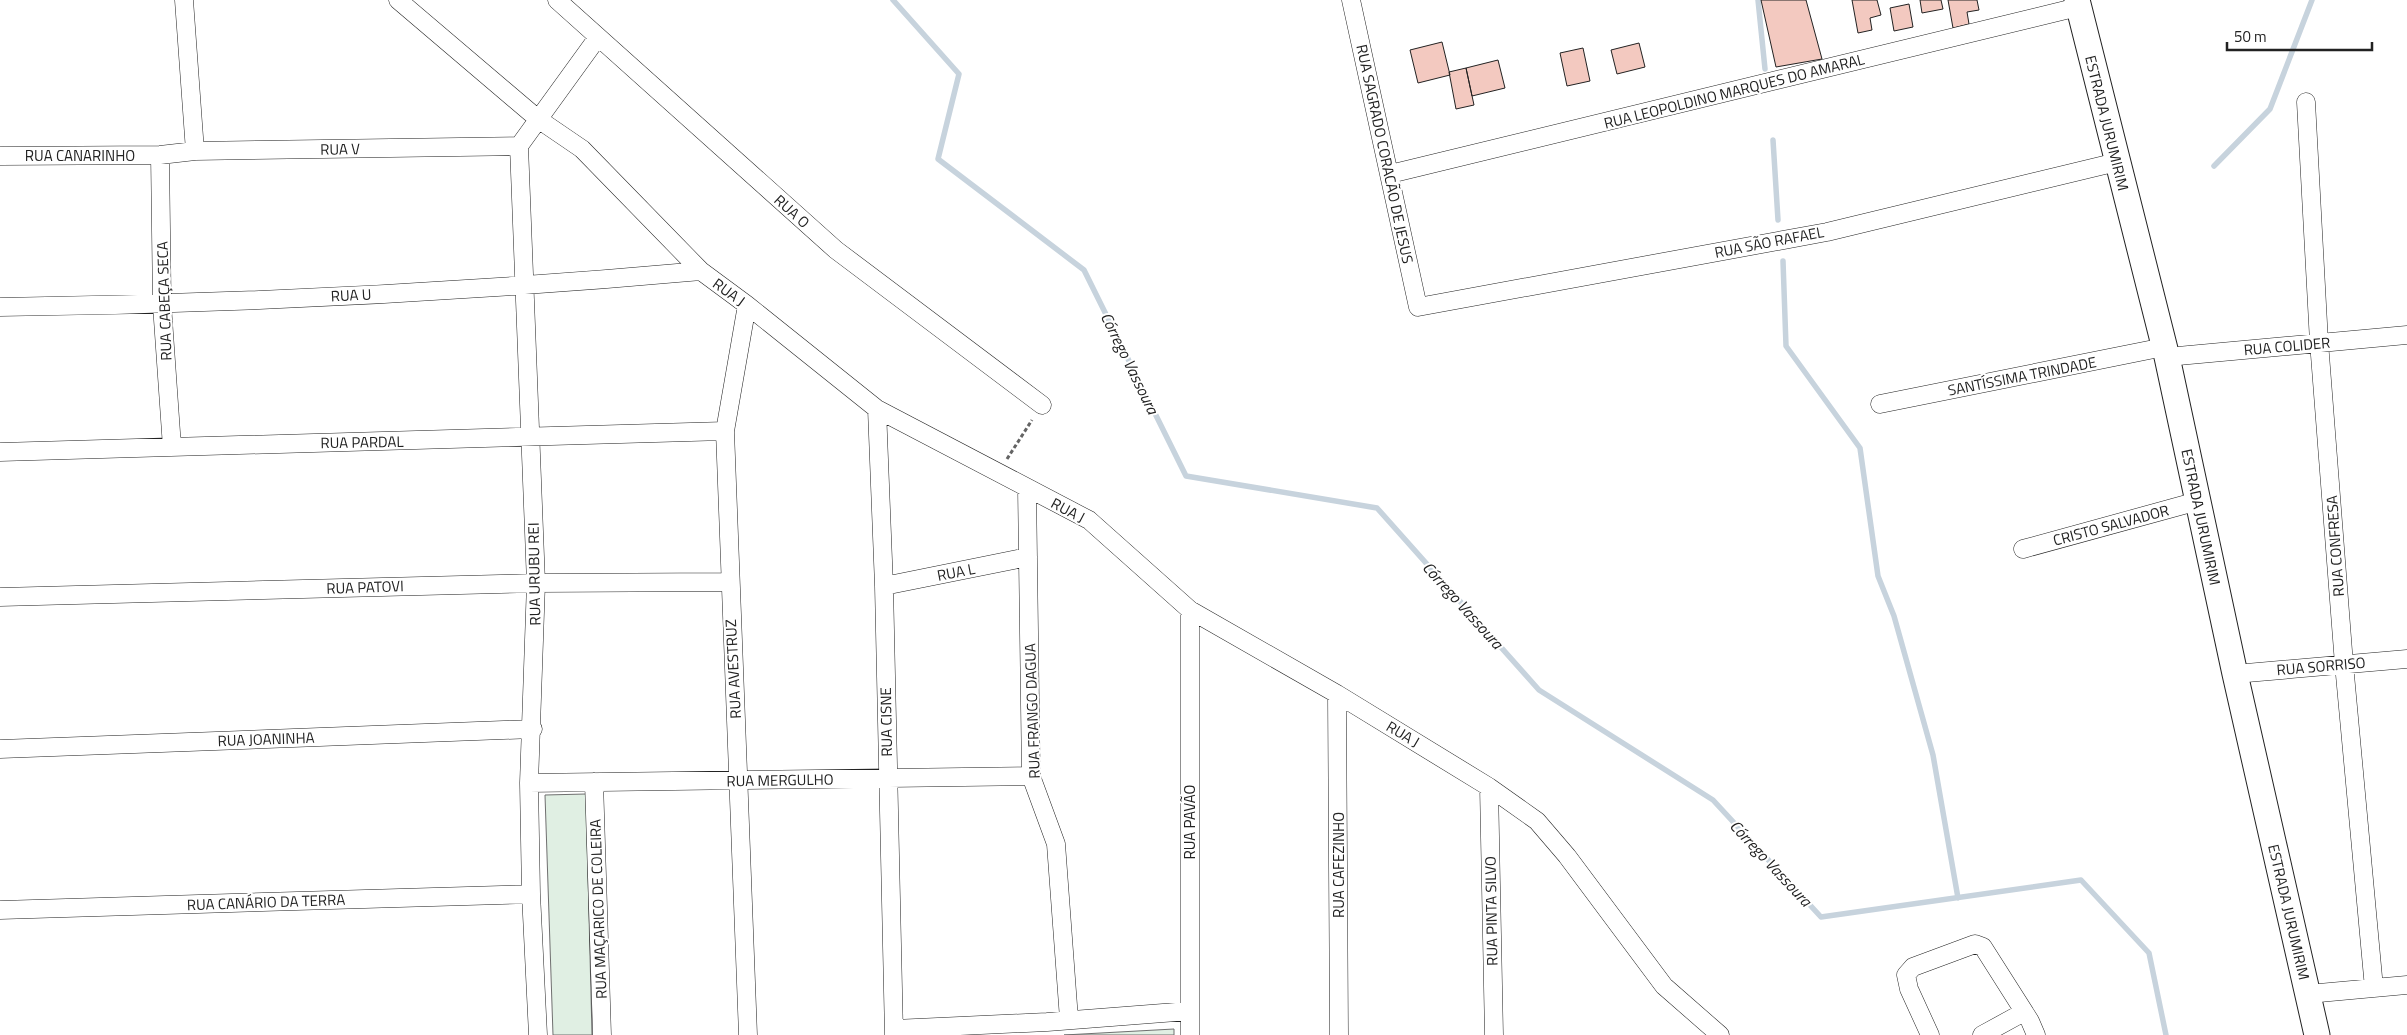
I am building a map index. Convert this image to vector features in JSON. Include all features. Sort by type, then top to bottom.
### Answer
[{"type":"main road","name":"ESTRADA JURUMIRIM","points":[[2078,3],[2165,352],[2235,674],[2317,1035]]},
{"type":"street","points":[[184,0],[196,151]]},
{"type":"street","name":"RUA J","points":[[398,0],[538,119],[582,150],[701,271],[747,305],[877,409],[1088,520],[1190,610],[1337,694],[1489,787],[1537,821],[1567,856],[1664,986],[1720,1035]]},
{"type":"street","name":"RUA O","points":[[557,0],[836,250],[1042,405]]},
{"type":"street","name":"RUA SAGRADO CORACÃO DE JESUS","points":[[1351,0],[1418,307]]},
{"type":"street","name":"RUA LEOPOLDINO MARQUES DO AMARAL","points":[[1390,174],[2078,3]]},
{"type":"street","points":[[519,146],[598,37]]},
{"type":"street","name":"RUA CONFRESA","points":[[2306,102],[2319,342],[2344,664],[2374,988]]},
{"type":"street","name":"RUA V","points":[[160,155],[196,151],[519,146]]},
{"type":"street","name":"RUA URUBU REI","points":[[519,146],[536,583],[533,730],[529,783],[531,894],[538,1035]]},
{"type":"street","name":"RUA CANARINHO","points":[[0,156],[160,155]]},
{"type":"street","name":"RUA CABEÇA SECA","points":[[160,155],[162,305],[172,447]]},
{"type":"street","name":"RUA SÃO RAFAEL","points":[[1418,307],[1827,232],[2117,162]]},
{"type":"street","name":"RUA U","points":[[0,307],[162,305],[525,286],[701,271]]},
{"type":"street","name":"RUA AVESTRUZ","points":[[747,305],[725,431],[729,582],[739,780],[748,1035]]},
{"type":"street","name":"RUA COLIDER","points":[[2165,352],[2407,335]]},
{"type":"street","name":"SANTÍSSIMA TRINDADE","points":[[1880,404],[2165,352]]},
{"type":"street","name":"RUA CISNE","points":[[877,409],[884,586],[894,1032]]},
{"type":"street","name":"RUA PARDAL","points":[[0,452],[725,431]]},
{"type":"street","name":"RUA FRANGO DAGUA","points":[[1027,488],[1031,776],[1056,844],[1069,1018]]},
{"type":"street","name":"CRISTO SALVADOR","points":[[2023,550],[2198,501]]},
{"type":"street","name":"RUA L","points":[[884,586],[1028,557]]},
{"type":"street","name":"RUA PATOVI","points":[[0,597],[536,583],[729,582]]},
{"type":"street","name":"RUA PAVÃO","points":[[1190,610],[1190,1035]]},
{"type":"street","name":"RUA SORRISO","points":[[2235,674],[2407,659]]},
{"type":"street","name":"RUA CAFEZINHO","points":[[1337,694],[1339,1035]]},
{"type":"street","name":"RUA JOANINHA","points":[[0,749],[533,730]]},
{"type":"street","name":"RUA MERGULHO","points":[[529,783],[1031,776]]},
{"type":"street","name":"RUA MAÇARICO DE COLEIRA","points":[[594,782],[602,1035]]},
{"type":"street","name":"RUA PINTA SILVO","points":[[1489,787],[1494,1035]]},
{"type":"street","name":"RUA CANÁRIO DA TERRA","points":[[0,910],[531,894]]},
{"type":"street","points":[[1927,1034],[1909,990],[1906,975],[1913,966],[1975,944],[1983,947],[2024,1012],[2036,1035]]},
{"type":"street","points":[[2308,994],[2407,985]]},
{"type":"street","points":[[894,1032],[1047,1028],[1069,1018],[1189,1011]]},
{"type":"street","points":[[1982,1035],[2024,1012]]},
{"type":"path","points":[[998,473],[1042,405]]},
{"type":"green space","points":[[586,794],[592,1035],[553,1035],[545,795]]},
{"type":"green space","points":[[1174,1029],[1174,1035],[1064,1035]]},
{"type":"building","points":[[1761,0],[1806,0],[1822,59],[1776,67]]},
{"type":"building","points":[[1852,0],[1877,0],[1881,15],[1870,18],[1872,30],[1858,33]]},
{"type":"building","points":[[1920,0],[1941,0],[1943,9],[1922,13]]},
{"type":"building","points":[[1948,0],[1977,0],[1979,10],[1967,12],[1969,24],[1953,28]]},
{"type":"building","points":[[1909,4],[1913,27],[1894,31],[1890,8]]},
{"type":"building","points":[[1442,42],[1450,75],[1418,83],[1410,50]]},
{"type":"building","points":[[1639,43],[1645,67],[1617,74],[1611,50]]},
{"type":"building","points":[[1583,48],[1590,81],[1567,86],[1560,53]]},
{"type":"building","points":[[1498,60],[1505,88],[1472,96],[1466,68]]},
{"type":"building","points":[[1466,68],[1474,105],[1456,109],[1449,72]]},
{"type":"waterway","name":"Córrego Vassoura","points":[[893,0],[959,74],[938,159],[1084,270],[1186,476],[1377,508],[1539,690],[1713,800],[1821,917],[2081,880],[2149,953],[2166,1035]]},
{"type":"waterway","points":[[1758,0],[1765,69]]},
{"type":"waterway","points":[[2214,166],[2270,109],[2312,0]]},
{"type":"waterway","points":[[1773,140],[1778,220]]},
{"type":"waterway","points":[[1783,261],[1786,346],[1860,448],[1878,576],[1894,616],[1933,755],[1958,898]]}]
